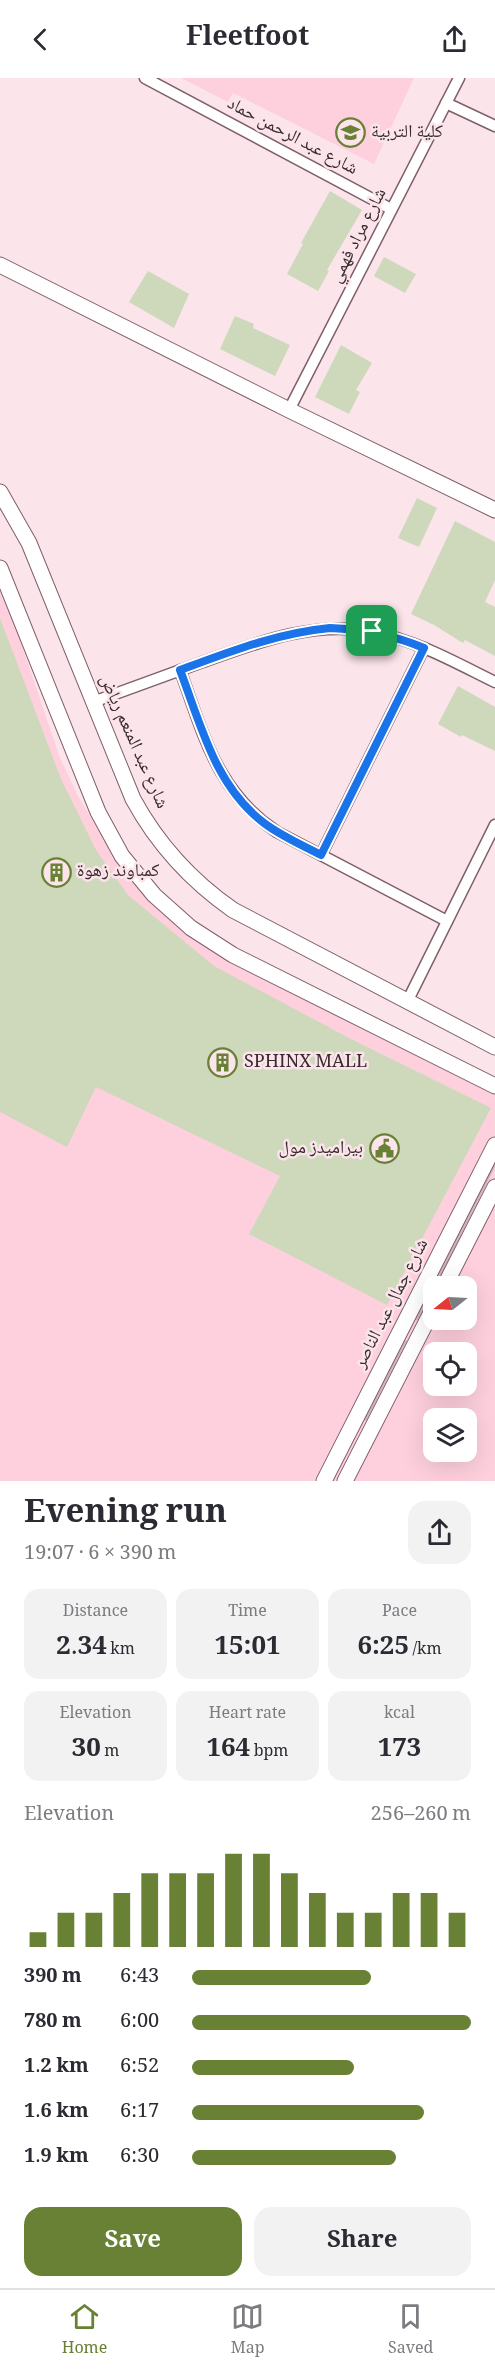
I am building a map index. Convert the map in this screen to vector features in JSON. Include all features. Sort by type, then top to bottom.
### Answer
[{"type":"street","name":"شارع عبد الرحمن حماد","points":[[145,78],[391,209]]},
{"type":"street","name":"شارع مراد فهمي","points":[[289,410],[459,78]]},
{"type":"street","points":[[446,103],[495,126]]},
{"type":"street","points":[[0,265],[495,510]]},
{"type":"street","name":"شارع عبد المنعم رياض","points":[[0,492],[29,543],[133,799],[155,836],[183,869],[215,898],[242,916],[495,1047]]},
{"type":"street","points":[[0,568],[98,812],[122,856],[154,894],[191,928],[233,955],[495,1086]]},
{"type":"street","points":[[93,702],[268,639],[330,628],[372,631],[392,636],[424,648],[495,682]]},
{"type":"street","points":[[321,855],[424,648]]},
{"type":"street","points":[[180,670],[212,755],[229,787],[247,808],[265,824],[447,921]]},
{"type":"street","points":[[407,1002],[495,825]]},
{"type":"street","name":"شارع جمال عبد الناصر","points":[[324,1481],[495,1145]]},
{"type":"street","points":[[450,1276],[495,1187]]},
{"type":"street","points":[[345,1481],[423,1329]]},
{"type":"shaded area","name":"كلية التربية","points":[[181,78],[414,78],[374,164],[233,93],[228,102]]},
{"type":"shaded area","points":[[0,591],[19,637],[60,758],[78,796],[104,839],[223,950],[495,1088],[495,1481],[0,1481]]},
{"type":"shaded area","points":[[495,1155],[495,1167],[440,1276],[434,1276]]},
{"type":"shaded area","points":[[423,1298],[423,1312],[419,1321],[413,1318]]},
{"type":"shaded area","points":[[402,1339],[407,1341],[366,1421],[362,1419]]},
{"type":"building","points":[[330,191],[362,210],[327,270],[329,271],[318,291],[287,274],[303,244],[301,243]]},
{"type":"building","points":[[384,257],[416,274],[405,293],[374,276]]},
{"type":"building","points":[[148,271],[189,294],[174,328],[129,302]]},
{"type":"building","points":[[235,316],[254,324],[253,328],[290,345],[275,376],[220,349]]},
{"type":"building","points":[[341,345],[372,363],[356,390],[360,392],[349,414],[315,397]]},
{"type":"building","points":[[417,498],[437,508],[419,547],[398,538]]},
{"type":"building","points":[[455,521],[495,542],[495,580],[485,602],[495,607],[495,656],[465,640],[463,643],[411,614]]},
{"type":"building","points":[[0,618],[61,779],[96,850],[128,895],[214,966],[351,1039],[491,1108],[387,1305],[249,1234],[280,1176],[96,1087],[67,1147],[0,1112]]},
{"type":"building","points":[[458,686],[495,707],[495,751],[462,735],[461,737],[438,724]]},
{"type":"place","name":"كلية التربية","points":[[350,133]]},
{"type":"place","name":"كمباوند زهوة","points":[[56,872]]},
{"type":"place","name":"SPHINX MALL","points":[[223,1063]]},
{"type":"place","name":"بيراميدز مول","points":[[384,1149]]},
{"type":"route","points":[[330,628],[372,631],[424,648],[321,855],[265,824],[229,787],[212,755],[180,670],[288,634],[330,628]]}]
